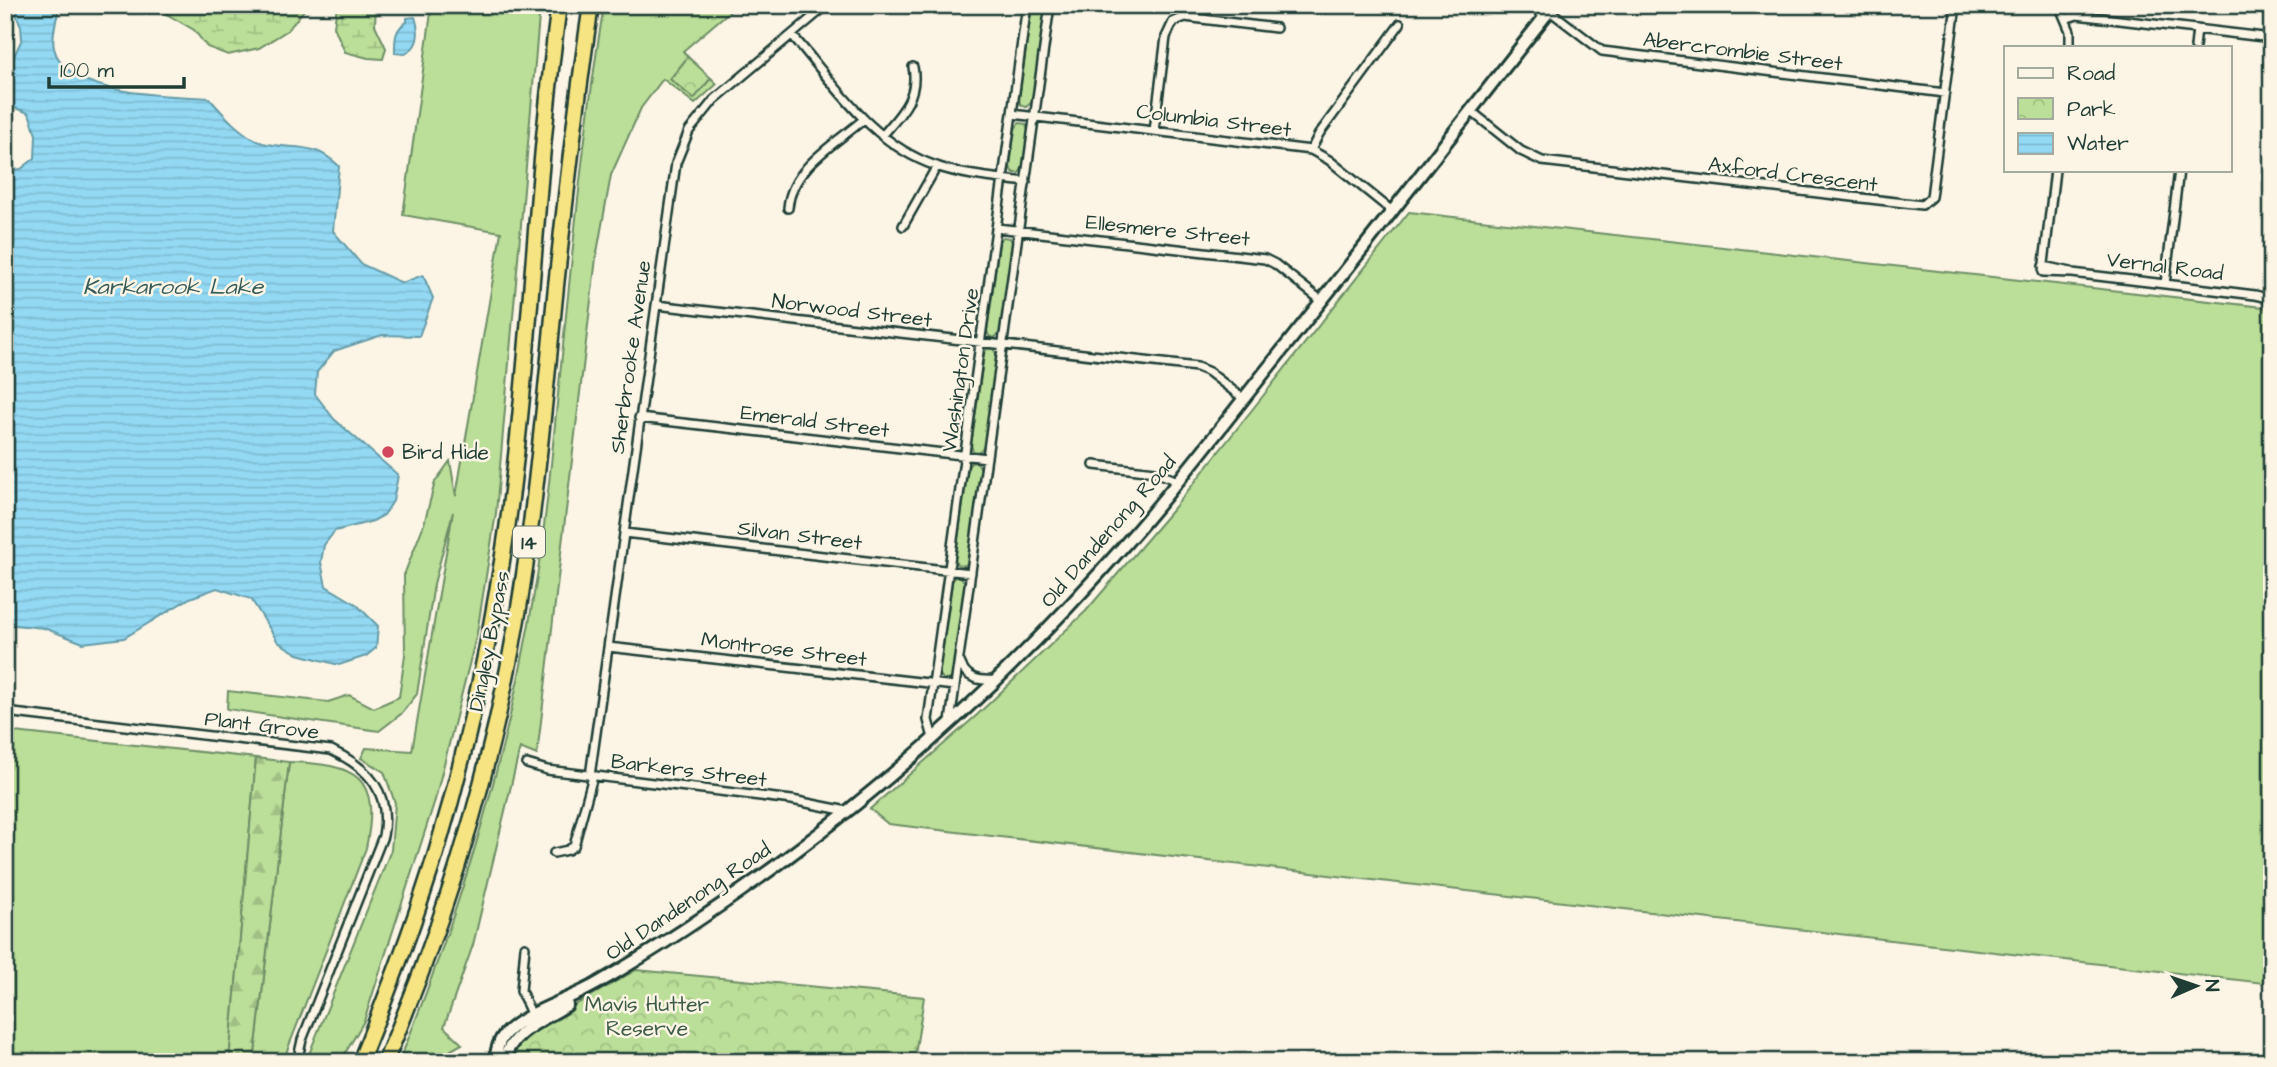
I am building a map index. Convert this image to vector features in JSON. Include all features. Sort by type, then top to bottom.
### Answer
[{"type":"highway","name":"Dingley Bypass","points":[[360,1062],[402,953],[437,850],[463,752],[489,636],[515,461],[539,187],[559,5]]},
{"type":"highway","name":"Dingley Bypass","points":[[385,1062],[422,971],[462,849],[510,651],[526,563],[565,202],[591,5]]},
{"type":"main road","name":"Old Dandenong Road","points":[[508,1037],[706,915],[848,811],[996,680],[1073,603],[1220,431],[1550,11]]},
{"type":"main road","points":[[495,1062],[497,1047],[508,1037]]},
{"type":"main road","points":[[504,1062],[508,1037]]},
{"type":"street","name":"Sherbrooke Avenue","points":[[554,853],[574,846],[592,776],[639,418],[674,175],[683,142],[696,120],[714,100],[828,5]]},
{"type":"street","name":"Washington Drive","points":[[933,738],[928,720],[1027,5]]},
{"type":"street","name":"Washington Drive","points":[[950,722],[1050,5]]},
{"type":"street","name":"Abercrombie Street","points":[[1530,5],[1550,11],[1602,51],[1945,93]]},
{"type":"street","name":"Axford Crescent","points":[[1471,111],[1521,151],[1542,161],[1918,206],[1925,204],[1931,197],[1956,5]]},
{"type":"street","points":[[2059,5],[2070,32],[2070,46]]},
{"type":"street","points":[[2065,19],[2077,15],[2272,38]]},
{"type":"street","points":[[1154,131],[1166,37],[1173,22],[1185,17],[1276,28]]},
{"type":"street","points":[[1311,149],[1319,134],[1400,24]]},
{"type":"street","points":[[2195,46],[2197,29]]},
{"type":"street","points":[[792,35],[863,120],[906,152],[937,166],[965,174],[1026,182]]},
{"type":"street","points":[[881,136],[910,100],[915,81],[913,67]]},
{"type":"street","name":"Columbia Street","points":[[1012,114],[1311,149],[1329,160],[1392,211]]},
{"type":"street","points":[[788,208],[796,179],[863,120]]},
{"type":"street","points":[[903,226],[937,166]]},
{"type":"street","name":"Vernal Road","points":[[2055,172],[2043,269],[2272,299]]},
{"type":"street","points":[[2165,284],[2179,172]]},
{"type":"street","name":"Ellesmere Street","points":[[997,228],[1265,259],[1322,301]]},
{"type":"street","name":"Vernal Road","points":[[2255,295],[2272,293]]},
{"type":"street","name":"Norwood Street","points":[[656,304],[1202,368],[1244,399]]},
{"type":"street","name":"Emerald Street","points":[[639,418],[987,458]]},
{"type":"street","points":[[1094,465],[1155,472],[1178,481]]},
{"type":"street","name":"Silvan Street","points":[[624,533],[971,573]]},
{"type":"street","name":"Montrose Street","points":[[608,647],[955,686]]},
{"type":"street","points":[[959,658],[962,669],[969,676],[977,680],[996,680]]},
{"type":"street","name":"Plant Grove","points":[[5,712],[331,750],[351,759],[368,774],[383,801],[386,813],[383,836],[302,1040],[297,1062]]},
{"type":"street","name":"Barkers Street","points":[[527,764],[540,769],[810,803],[848,811]]},
{"type":"street","points":[[525,947],[521,991],[534,1021]]},
{"type":"green space","points":[[156,5],[308,5],[288,30],[259,48],[228,55],[207,47],[194,30]]},
{"type":"green space","points":[[337,5],[376,5],[375,25],[386,48],[383,59],[345,52],[334,27]]},
{"type":"green space","points":[[432,5],[540,5],[496,513],[477,633],[435,800],[364,1021],[340,1062],[308,1062],[391,850],[395,803],[384,772],[361,758],[366,748],[412,751],[453,512],[434,584],[417,694],[401,714],[379,731],[227,709],[228,691],[328,702],[349,695],[374,708],[399,697],[405,655],[404,575],[424,524],[435,482],[450,461],[456,496],[501,232],[403,215]]},
{"type":"green space","points":[[604,5],[737,5],[683,51],[688,57],[670,79],[694,98],[711,78],[717,84],[695,104],[663,79],[641,108],[611,175],[596,258],[537,755],[520,748],[473,945],[444,1027],[462,1044],[451,1050],[456,1062],[399,1062],[463,886],[498,766],[525,644],[540,560],[583,154]]},
{"type":"green space","points":[[1032,5],[1046,5],[1032,102],[1026,107],[1020,104],[1019,99]]},
{"type":"green space","points":[[688,57],[711,78],[694,99],[670,79]]},
{"type":"green space","points":[[1019,123],[1026,124],[1027,149],[1022,168],[1019,173],[1014,173],[1010,165],[1015,129]]},
{"type":"green space","points":[[1409,212],[2272,308],[2268,357],[2272,363],[2272,984],[888,824],[870,809],[977,715],[1086,611],[1174,508]]},
{"type":"green space","points":[[1003,237],[1010,238],[1013,244],[1000,333],[994,338],[989,336],[987,331],[999,242]]},
{"type":"green space","points":[[987,349],[993,349],[997,355],[984,447],[978,452],[973,451],[971,445],[984,354]]},
{"type":"green space","points":[[977,462],[981,469],[969,559],[967,564],[962,566],[957,565],[955,559],[968,467]]},
{"type":"green space","points":[[960,576],[966,584],[953,673],[951,679],[944,680],[939,674],[952,582],[955,577]]},
{"type":"green space","points":[[5,731],[256,758],[230,1051],[212,1062],[5,1062]]},
{"type":"green space","points":[[256,758],[289,762],[254,1062],[231,1062],[230,1051]]},
{"type":"green space","points":[[289,762],[332,766],[359,779],[370,804],[370,824],[366,848],[285,1056],[285,1062],[254,1062]]},
{"type":"green space","name":"Mavis Hutter Reserve","points":[[636,970],[924,997],[914,1062],[515,1062],[518,1038]]},
{"type":"water","name":"Karkarook Lake","points":[[12,5],[60,5],[54,32],[54,48],[62,64],[77,76],[97,85],[145,94],[209,98],[233,124],[255,140],[311,149],[329,158],[339,166],[333,231],[361,264],[402,283],[423,275],[433,298],[419,336],[382,335],[334,351],[317,372],[315,394],[334,419],[398,475],[393,501],[384,515],[373,521],[335,531],[324,545],[321,562],[326,586],[356,604],[378,626],[376,648],[366,656],[339,665],[298,654],[278,642],[251,599],[217,588],[190,598],[124,638],[83,643],[44,628],[5,624],[5,171],[21,169],[35,158],[36,135],[29,113],[8,102],[5,75],[22,39],[21,26]]},
{"type":"water","points":[[415,17],[418,33],[414,47],[405,54],[395,53],[397,31],[407,22],[407,18]]},
{"type":"place","name":"Bird Hide","points":[[388,452]]}]
